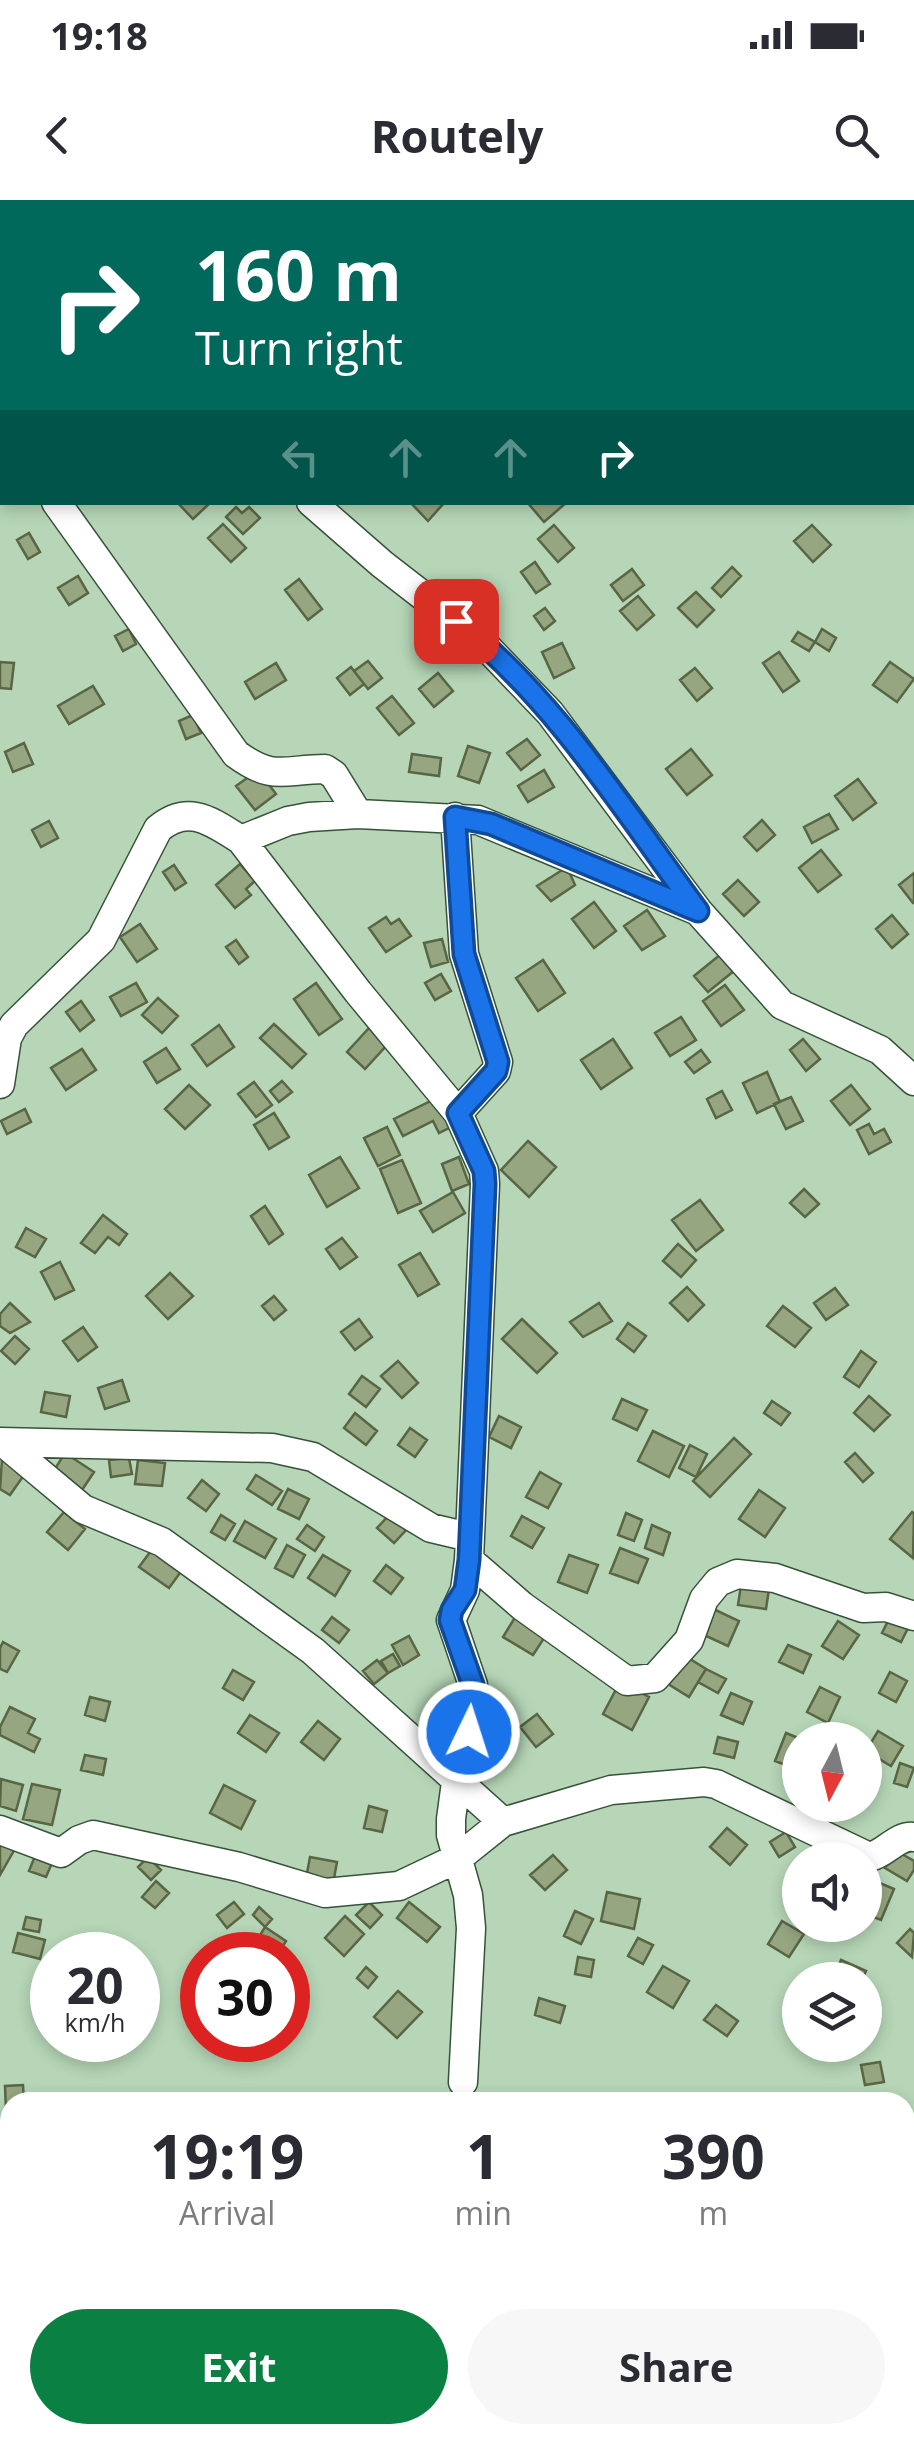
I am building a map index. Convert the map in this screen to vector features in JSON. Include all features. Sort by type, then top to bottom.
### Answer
[{"type":"street","points":[[58,505],[236,754],[269,772],[325,769],[334,775],[358,814]]},
{"type":"street","points":[[314,505],[382,564],[480,640],[550,712],[698,911],[782,1005],[880,1050],[914,1082]]},
{"type":"street","points":[[241,840],[288,822],[358,814],[455,817],[491,824],[698,911]]},
{"type":"street","points":[[0,1084],[7,1038],[14,1025],[101,940],[158,829],[172,818],[184,816],[208,819],[241,840],[458,1113],[484,1171],[485,1184],[469,1548],[465,1590],[450,1620],[474,1698],[465,1766],[456,1782],[452,1835],[468,1895],[471,1928],[463,2082]]},
{"type":"street","points":[[455,817],[464,954],[498,1062],[496,1071],[458,1113]]},
{"type":"street","points":[[2,1442],[272,1448],[312,1457],[469,1548],[522,1606],[627,1681],[655,1678],[690,1640],[711,1590],[718,1582],[738,1574],[775,1578],[864,1608],[886,1607],[914,1616]]},
{"type":"street","points":[[2,1442],[83,1508],[162,1542],[313,1651],[503,1822]]},
{"type":"street","points":[[0,1830],[61,1852],[94,1834],[239,1867],[325,1892],[399,1886],[458,1858],[503,1822],[612,1790],[716,1784],[869,1858],[905,1836],[914,1837]]},
{"type":"building","points":[[180,505],[208,505],[193,519]]},
{"type":"building","points":[[413,505],[442,505],[428,521]]},
{"type":"building","points":[[530,505],[564,505],[544,522]]},
{"type":"building","points":[[236,507],[242,513],[249,507],[260,518],[243,534],[226,517]]},
{"type":"building","points":[[223,524],[246,548],[231,562],[208,538]]},
{"type":"building","points":[[554,525],[574,548],[558,562],[538,539]]},
{"type":"building","points":[[812,525],[831,545],[813,562],[794,541]]},
{"type":"building","points":[[29,533],[40,552],[28,559],[17,540]]},
{"type":"building","points":[[535,562],[550,584],[536,593],[521,572]]},
{"type":"building","points":[[732,567],[741,576],[721,597],[712,588]]},
{"type":"building","points":[[632,569],[644,585],[623,601],[611,585]]},
{"type":"building","points":[[78,576],[88,593],[69,605],[58,588]]},
{"type":"building","points":[[299,579],[322,609],[308,620],[285,590]]},
{"type":"building","points":[[696,592],[714,610],[697,627],[678,608]]},
{"type":"building","points":[[638,596],[654,615],[637,630],[620,611]]},
{"type":"building","points":[[545,608],[555,621],[544,630],[534,616]]},
{"type":"building","points":[[129,629],[136,644],[123,651],[115,636]]},
{"type":"building","points":[[822,629],[836,638],[829,651],[815,642]]},
{"type":"building","points":[[798,632],[815,642],[809,651],[792,641]]},
{"type":"building","points":[[562,643],[574,668],[554,678],[542,652]]},
{"type":"building","points":[[779,652],[799,681],[783,692],[763,663]]},
{"type":"building","points":[[368,661],[382,678],[368,689],[354,671]]},
{"type":"building","points":[[0,662],[14,663],[11,689],[0,688]]},
{"type":"building","points":[[890,662],[914,679],[897,702],[873,685]]},
{"type":"building","points":[[276,663],[286,680],[255,699],[245,682]]},
{"type":"building","points":[[351,667],[364,684],[350,695],[337,678]]},
{"type":"building","points":[[695,668],[712,688],[697,701],[680,680]]},
{"type":"building","points":[[438,673],[453,691],[434,707],[419,689]]},
{"type":"building","points":[[93,686],[104,704],[69,724],[58,706]]},
{"type":"building","points":[[392,696],[414,723],[399,735],[377,708]]},
{"type":"building","points":[[193,715],[201,733],[186,739],[179,721]]},
{"type":"building","points":[[527,739],[540,755],[521,770],[507,753]]},
{"type":"building","points":[[24,743],[33,764],[13,772],[5,752]]},
{"type":"building","points":[[468,746],[490,753],[479,783],[458,776]]},
{"type":"building","points":[[691,749],[712,775],[687,795],[666,769]]},
{"type":"building","points":[[412,754],[441,758],[439,776],[409,772]]},
{"type":"building","points":[[258,770],[276,794],[255,810],[236,786]]},
{"type":"building","points":[[544,770],[554,787],[528,802],[518,786]]},
{"type":"building","points":[[858,779],[876,803],[853,820],[835,796]]},
{"type":"building","points":[[829,814],[838,829],[812,843],[804,827]]},
{"type":"building","points":[[762,820],[775,835],[757,851],[744,837]]},
{"type":"building","points":[[49,821],[58,838],[41,847],[32,830]]},
{"type":"building","points":[[821,850],[841,875],[818,892],[799,868]]},
{"type":"building","points":[[240,864],[255,881],[246,889],[251,895],[235,908],[216,885]]},
{"type":"building","points":[[174,865],[186,883],[175,890],[163,872]]},
{"type":"building","points":[[567,867],[575,885],[551,901],[537,886]]},
{"type":"building","points":[[914,873],[914,903],[913,903],[899,885]]},
{"type":"building","points":[[738,880],[759,902],[744,916],[723,894]]},
{"type":"building","points":[[594,902],[616,931],[594,948],[572,919]]},
{"type":"building","points":[[647,910],[665,936],[642,950],[624,926]]},
{"type":"building","points":[[892,915],[908,934],[892,948],[876,929]]},
{"type":"building","points":[[386,917],[391,924],[399,919],[411,936],[386,952],[369,928]]},
{"type":"building","points":[[140,924],[157,949],[137,962],[120,937]]},
{"type":"building","points":[[442,939],[448,962],[431,967],[424,943]]},
{"type":"building","points":[[236,940],[248,957],[239,964],[226,947]]},
{"type":"building","points":[[721,954],[735,970],[708,992],[694,976]]},
{"type":"building","points":[[543,960],[565,993],[538,1011],[516,978]]},
{"type":"building","points":[[441,974],[451,991],[435,1000],[425,983]]},
{"type":"building","points":[[136,983],[147,1002],[121,1016],[110,997]]},
{"type":"building","points":[[316,983],[342,1019],[319,1035],[294,999]]},
{"type":"building","points":[[725,985],[744,1010],[721,1026],[703,1001]]},
{"type":"building","points":[[158,998],[178,1016],[162,1033],[142,1015]]},
{"type":"building","points":[[81,1001],[94,1020],[80,1031],[66,1012]]},
{"type":"building","points":[[681,1017],[696,1040],[670,1056],[655,1033]]},
{"type":"building","points":[[274,1024],[306,1054],[292,1068],[260,1038]]},
{"type":"building","points":[[219,1025],[234,1047],[207,1066],[192,1045]]},
{"type":"building","points":[[369,1028],[387,1045],[365,1069],[347,1052]]},
{"type":"building","points":[[613,1039],[632,1068],[601,1089],[581,1060]]},
{"type":"building","points":[[803,1039],[820,1059],[806,1071],[790,1050]]},
{"type":"building","points":[[166,1048],[180,1069],[157,1083],[144,1062]]},
{"type":"building","points":[[82,1049],[96,1070],[66,1090],[51,1068]]},
{"type":"building","points":[[701,1050],[710,1062],[694,1073],[685,1062]]},
{"type":"building","points":[[767,1072],[780,1102],[757,1113],[743,1083]]},
{"type":"building","points":[[282,1081],[292,1092],[279,1102],[270,1091]]},
{"type":"building","points":[[254,1082],[272,1105],[256,1117],[238,1094]]},
{"type":"building","points":[[189,1085],[210,1105],[185,1129],[165,1109]]},
{"type":"building","points":[[851,1085],[870,1109],[850,1125],[831,1101]]},
{"type":"building","points":[[722,1091],[732,1110],[716,1118],[707,1099]]},
{"type":"building","points":[[441,1096],[455,1125],[439,1133],[433,1121],[403,1136],[394,1119]]},
{"type":"building","points":[[791,1097],[803,1121],[786,1129],[774,1104]]},
{"type":"building","points":[[25,1109],[31,1122],[7,1134],[1,1121]]},
{"type":"building","points":[[274,1113],[289,1137],[269,1149],[254,1125]]},
{"type":"building","points":[[869,1124],[874,1134],[884,1129],[891,1142],[869,1154],[857,1130]]},
{"type":"building","points":[[387,1127],[400,1155],[378,1166],[364,1138]]},
{"type":"building","points":[[528,1141],[556,1167],[529,1197],[501,1170]]},
{"type":"building","points":[[340,1157],[359,1188],[327,1207],[309,1175]]},
{"type":"building","points":[[459,1157],[469,1184],[452,1191],[442,1164]]},
{"type":"building","points":[[402,1160],[421,1203],[398,1213],[380,1169]]},
{"type":"building","points":[[804,1189],[819,1204],[805,1217],[790,1203]]},
{"type":"building","points":[[453,1192],[465,1213],[433,1232],[420,1211]]},
{"type":"building","points":[[700,1200],[723,1230],[696,1251],[672,1220]]},
{"type":"building","points":[[265,1206],[283,1234],[269,1244],[251,1216]]},
{"type":"building","points":[[103,1215],[127,1234],[119,1245],[108,1237],[95,1253],[81,1243]]},
{"type":"building","points":[[26,1228],[46,1239],[35,1257],[16,1247]]},
{"type":"building","points":[[342,1238],[357,1257],[340,1269],[326,1249]]},
{"type":"building","points":[[678,1244],[696,1260],[681,1277],[663,1261]]},
{"type":"building","points":[[420,1253],[439,1284],[418,1296],[399,1265]]},
{"type":"building","points":[[60,1262],[74,1290],[55,1299],[41,1272]]},
{"type":"building","points":[[170,1273],[193,1296],[168,1319],[146,1296]]},
{"type":"building","points":[[687,1287],[704,1305],[688,1321],[670,1303]]},
{"type":"building","points":[[835,1288],[848,1305],[826,1320],[814,1303]]},
{"type":"building","points":[[274,1296],[286,1310],[274,1320],[262,1306]]},
{"type":"building","points":[[10,1303],[30,1322],[10,1333],[0,1326],[0,1314]]},
{"type":"building","points":[[599,1303],[612,1321],[583,1337],[570,1322]]},
{"type":"building","points":[[783,1306],[811,1328],[795,1347],[767,1326]]},
{"type":"building","points":[[359,1319],[372,1337],[355,1350],[341,1332]]},
{"type":"building","points":[[522,1319],[557,1353],[537,1373],[502,1339]]},
{"type":"building","points":[[628,1323],[646,1336],[634,1352],[617,1339]]},
{"type":"building","points":[[83,1327],[97,1347],[78,1361],[63,1341]]},
{"type":"building","points":[[15,1336],[29,1349],[15,1364],[1,1351]]},
{"type":"building","points":[[861,1351],[876,1362],[859,1387],[844,1377]]},
{"type":"building","points":[[398,1361],[418,1383],[402,1398],[381,1376]]},
{"type":"building","points":[[362,1376],[380,1389],[366,1407],[349,1394]]},
{"type":"building","points":[[122,1380],[129,1401],[105,1409],[98,1388]]},
{"type":"building","points":[[45,1392],[70,1396],[66,1417],[41,1412]]},
{"type":"building","points":[[869,1396],[890,1415],[874,1431],[854,1413]]},
{"type":"building","points":[[622,1399],[647,1410],[637,1430],[613,1419]]},
{"type":"building","points":[[772,1401],[790,1413],[781,1425],[764,1413]]},
{"type":"building","points":[[355,1413],[377,1431],[366,1445],[344,1428]]},
{"type":"building","points":[[499,1416],[521,1427],[511,1448],[489,1437]]},
{"type":"building","points":[[410,1428],[427,1440],[415,1457],[398,1445]]},
{"type":"building","points":[[653,1431],[684,1446],[669,1477],[638,1461]]},
{"type":"building","points":[[734,1438],[751,1454],[710,1497],[693,1481]]},
{"type":"building","points":[[690,1445],[707,1454],[696,1477],[679,1468]]},
{"type":"building","points":[[65,1453],[94,1472],[80,1493],[51,1475]]},
{"type":"building","points":[[855,1453],[873,1473],[863,1482],[845,1462]]},
{"type":"building","points":[[129,1458],[132,1474],[111,1477],[109,1460]]},
{"type":"building","points":[[2,1459],[24,1475],[10,1495],[0,1489]]},
{"type":"building","points":[[138,1460],[165,1463],[162,1486],[135,1484]]},
{"type":"building","points":[[540,1472],[561,1484],[548,1508],[526,1497]]},
{"type":"building","points":[[256,1475],[282,1491],[272,1505],[247,1489]]},
{"type":"building","points":[[202,1480],[219,1494],[206,1511],[188,1498]]},
{"type":"building","points":[[288,1489],[309,1499],[299,1519],[278,1509]]},
{"type":"building","points":[[759,1490],[785,1508],[765,1537],[739,1519]]},
{"type":"building","points":[[64,1512],[85,1529],[68,1550],[47,1532]]},
{"type":"building","points":[[391,1513],[408,1528],[394,1543],[377,1528]]},
{"type":"building","points":[[626,1513],[642,1520],[634,1541],[618,1535]]},
{"type":"building","points":[[914,1514],[913,1558],[890,1539]]},
{"type":"building","points":[[221,1515],[235,1524],[225,1540],[211,1532]]},
{"type":"building","points":[[522,1516],[544,1528],[532,1548],[511,1536]]},
{"type":"building","points":[[245,1521],[276,1539],[265,1558],[234,1541]]},
{"type":"building","points":[[307,1525],[324,1537],[315,1551],[297,1539]]},
{"type":"building","points":[[652,1525],[670,1533],[663,1555],[645,1548]]},
{"type":"building","points":[[156,1544],[185,1566],[169,1588],[139,1567]]},
{"type":"building","points":[[287,1545],[305,1555],[293,1577],[275,1568]]},
{"type":"building","points":[[620,1548],[648,1559],[638,1583],[610,1573]]},
{"type":"building","points":[[323,1555],[350,1571],[335,1596],[308,1578]]},
{"type":"building","points":[[569,1555],[598,1565],[587,1593],[558,1582]]},
{"type":"building","points":[[386,1565],[403,1578],[391,1594],[374,1581]]},
{"type":"building","points":[[741,1585],[769,1589],[766,1609],[738,1605]]},
{"type":"building","points":[[707,1606],[739,1621],[728,1646],[695,1631]]},
{"type":"building","points":[[517,1614],[548,1632],[533,1655],[503,1637]]},
{"type":"building","points":[[891,1615],[910,1624],[901,1642],[882,1633]]},
{"type":"building","points":[[332,1617],[349,1630],[339,1643],[322,1630]]},
{"type":"building","points":[[838,1621],[859,1635],[843,1659],[822,1646]]},
{"type":"building","points":[[409,1636],[419,1655],[403,1665],[392,1645]]},
{"type":"building","points":[[3,1642],[19,1651],[7,1672],[0,1669]]},
{"type":"building","points":[[788,1645],[811,1655],[803,1673],[779,1662]]},
{"type":"building","points":[[393,1654],[400,1666],[388,1673],[381,1661]]},
{"type":"building","points":[[682,1654],[706,1669],[689,1697],[665,1682]]},
{"type":"building","points":[[377,1660],[388,1673],[374,1684],[363,1671]]},
{"type":"building","points":[[706,1669],[726,1679],[718,1693],[698,1682]]},
{"type":"building","points":[[233,1670],[254,1682],[243,1700],[223,1688]]},
{"type":"building","points":[[890,1672],[907,1681],[896,1702],[879,1693]]},
{"type":"building","points":[[620,1682],[649,1697],[632,1730],[603,1714]]},
{"type":"building","points":[[820,1687],[840,1697],[828,1722],[807,1712]]},
{"type":"building","points":[[731,1693],[752,1702],[743,1724],[721,1715]]},
{"type":"building","points":[[90,1697],[110,1702],[105,1721],[85,1715]]},
{"type":"building","points":[[10,1707],[35,1719],[28,1733],[40,1739],[34,1752],[0,1735]]},
{"type":"building","points":[[537,1714],[553,1734],[536,1747],[520,1727]]},
{"type":"building","points":[[250,1715],[279,1733],[266,1752],[238,1733]]},
{"type":"building","points":[[318,1721],[340,1739],[324,1760],[301,1742]]},
{"type":"building","points":[[882,1733],[903,1746],[891,1766],[882,1761]]},
{"type":"building","points":[[718,1737],[738,1742],[734,1758],[714,1753]]},
{"type":"building","points":[[782,1743],[782,1764],[775,1761]]},
{"type":"building","points":[[85,1755],[106,1759],[103,1775],[81,1770]]},
{"type":"building","points":[[900,1763],[914,1768],[907,1787],[894,1783]]},
{"type":"building","points":[[1,1779],[23,1785],[16,1811],[0,1806]]},
{"type":"building","points":[[32,1784],[60,1790],[52,1825],[23,1819]]},
{"type":"building","points":[[224,1785],[255,1801],[241,1829],[210,1813]]},
{"type":"building","points":[[369,1806],[387,1811],[382,1832],[364,1828]]},
{"type":"building","points":[[727,1828],[747,1845],[730,1865],[710,1847]]},
{"type":"building","points":[[786,1832],[792,1842],[782,1842],[779,1857],[770,1842]]},
{"type":"building","points":[[0,1838],[16,1847],[0,1875]]},
{"type":"building","points":[[895,1850],[914,1861],[907,1881],[885,1868]]},
{"type":"building","points":[[553,1855],[567,1870],[545,1890],[530,1875]]},
{"type":"building","points":[[35,1856],[52,1863],[46,1877],[29,1871]]},
{"type":"building","points":[[148,1857],[161,1870],[151,1880],[138,1867]]},
{"type":"building","points":[[310,1857],[337,1862],[332,1889],[305,1884]]},
{"type":"building","points":[[156,1881],[169,1893],[155,1908],[142,1897]]},
{"type":"building","points":[[882,1884],[894,1889],[882,1918]]},
{"type":"building","points":[[607,1892],[640,1899],[634,1929],[601,1921]]},
{"type":"building","points":[[234,1902],[244,1914],[227,1928],[217,1915]]},
{"type":"building","points":[[369,1902],[382,1915],[370,1928],[356,1915]]},
{"type":"building","points":[[409,1902],[440,1927],[427,1942],[397,1918]]},
{"type":"building","points":[[259,1907],[272,1919],[265,1927],[253,1915]]},
{"type":"building","points":[[575,1911],[593,1919],[581,1944],[564,1936]]},
{"type":"building","points":[[345,1916],[364,1934],[344,1956],[325,1938]]},
{"type":"building","points":[[26,1917],[41,1920],[39,1932],[23,1929]]},
{"type":"building","points":[[782,1921],[782,1942],[799,1942],[789,1957],[768,1944]]},
{"type":"building","points":[[910,1929],[914,1933],[912,1957],[897,1943]]},
{"type":"building","points":[[18,1933],[30,1936],[30,1956],[13,1952]]},
{"type":"building","points":[[638,1938],[653,1945],[643,1964],[628,1956]]},
{"type":"building","points":[[578,1957],[594,1960],[591,1977],[575,1974]]},
{"type":"building","points":[[663,1966],[689,1981],[673,2008],[647,1992]]},
{"type":"building","points":[[366,1967],[377,1977],[368,1988],[357,1978]]},
{"type":"building","points":[[398,1991],[422,2012],[397,2038],[374,2017]]},
{"type":"building","points":[[539,1998],[565,2006],[560,2023],[535,2015]]},
{"type":"building","points":[[716,2005],[738,2021],[727,2036],[704,2020]]},
{"type":"building","points":[[880,2062],[884,2082],[865,2085],[861,2065]]},
{"type":"building","points":[[23,2085],[23,2092],[5,2092],[5,2086]]},
{"type":"route","points":[[456,621],[480,640],[550,712],[698,911],[491,824],[455,817],[464,954],[498,1062],[496,1071],[458,1113],[484,1171],[485,1184],[469,1560],[465,1590],[450,1620],[473,1685],[469,1732]]}]
